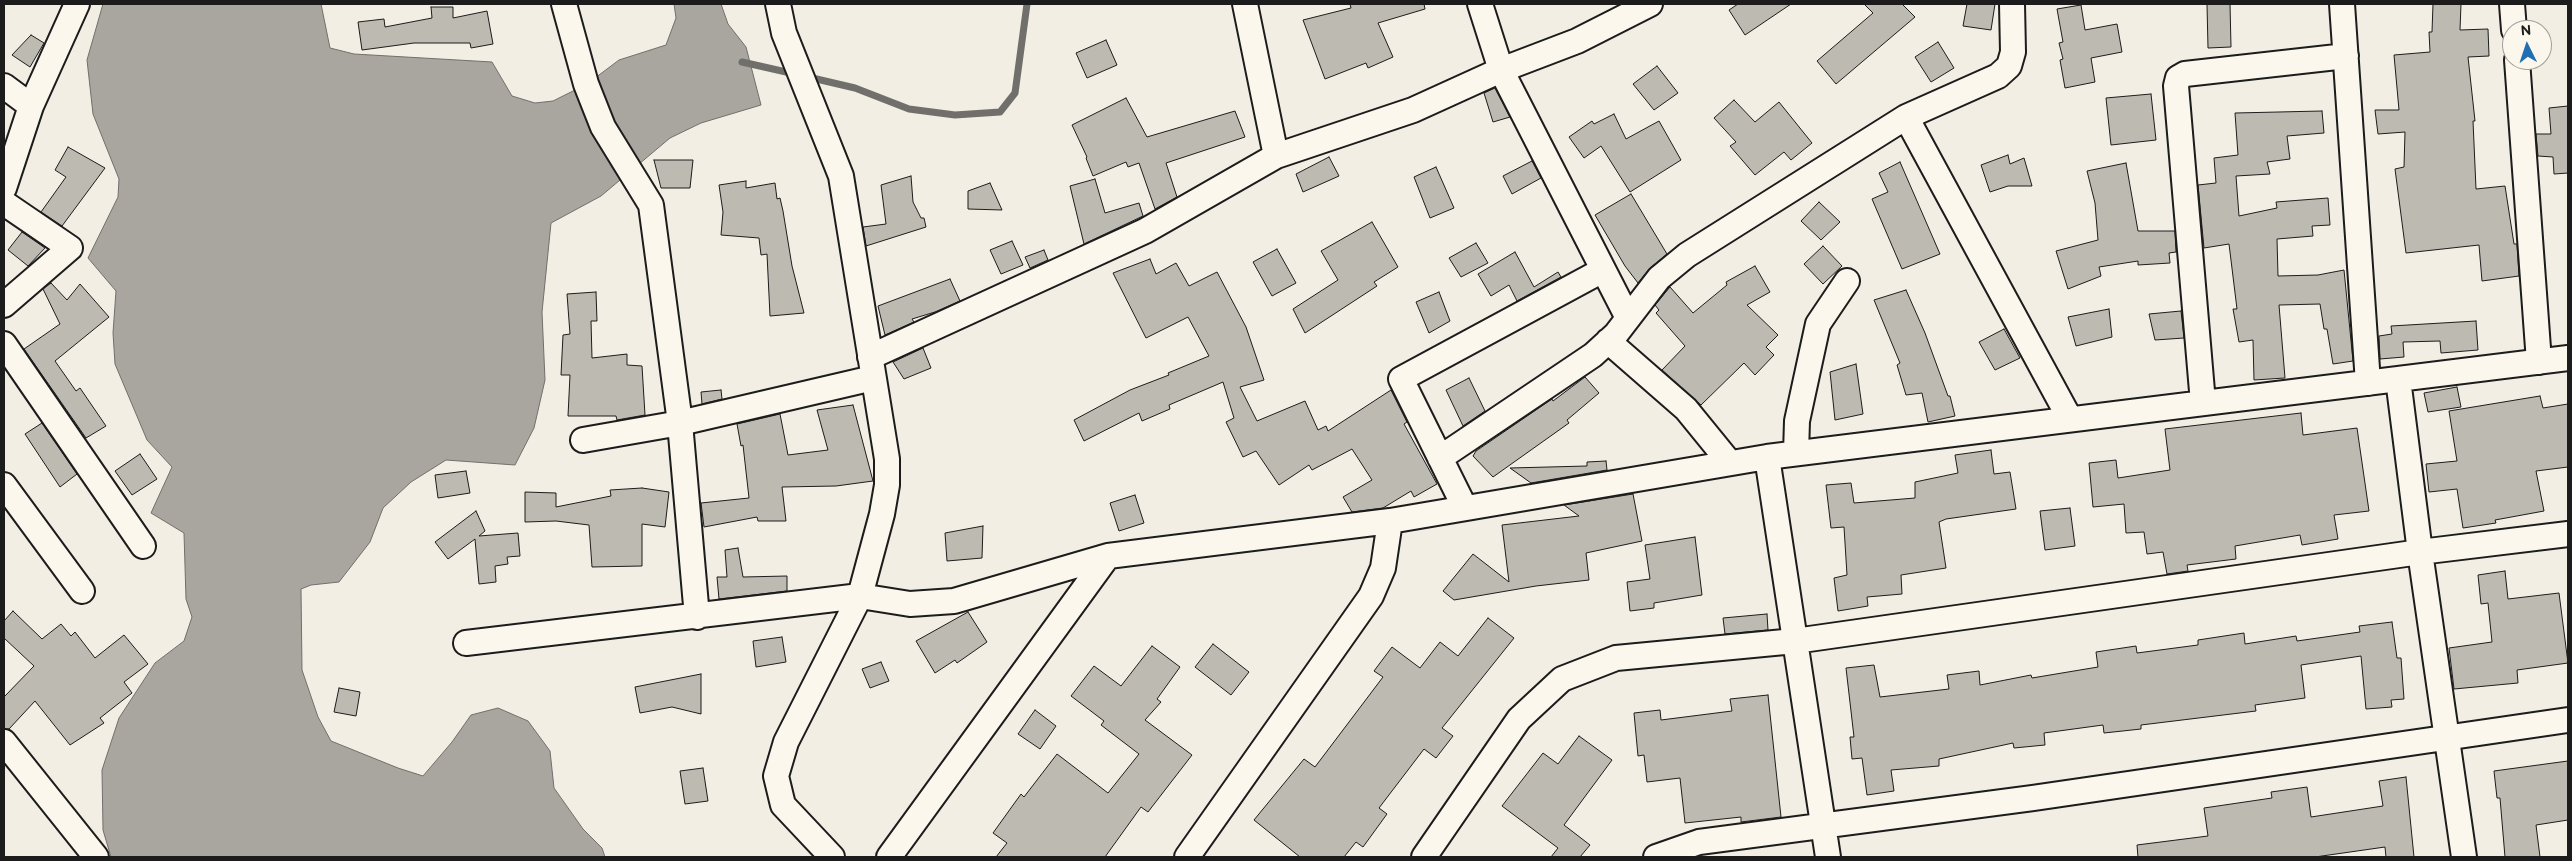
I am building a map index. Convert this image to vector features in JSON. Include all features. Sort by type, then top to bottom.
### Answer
[{"type":"street","points":[[4,188],[31,106],[77,4]]},
{"type":"street","points":[[564,4],[586,84],[603,127],[650,205],[680,423],[697,617]]},
{"type":"street","points":[[778,4],[784,33],[841,176],[887,460],[887,485],[882,514],[860,596],[786,742],[776,776],[783,805],[832,857]]},
{"type":"street","points":[[1245,4],[1276,156]]},
{"type":"street","points":[[1480,4],[1501,70],[1628,318]]},
{"type":"street","points":[[583,440],[680,423],[872,367],[1145,231],[1276,156],[1413,110],[1501,70],[1578,41],[1650,4]]},
{"type":"street","points":[[1440,458],[1562,377],[1608,341],[1659,278],[1687,255],[1906,117],[1998,76],[2009,66],[2013,52],[2012,4]]},
{"type":"street","points":[[2342,4],[2368,383]]},
{"type":"street","points":[[2512,4],[2513,20]]},
{"type":"street","points":[[2203,403],[2176,96],[2178,78],[2185,74],[2346,56]]},
{"type":"street","points":[[2518,70],[2540,362]]},
{"type":"street","points":[[4,86],[31,106]]},
{"type":"street","points":[[1906,117],[2070,419]]},
{"type":"street","points":[[4,203],[70,248],[4,305]]},
{"type":"street","points":[[1464,506],[1401,378],[1603,270]]},
{"type":"street","points":[[1796,453],[1797,421],[1818,324],[1847,281]]},
{"type":"street","points":[[1608,341],[1686,409],[1730,463]]},
{"type":"street","points":[[4,344],[143,546]]},
{"type":"street","points":[[466,643],[697,617],[860,596],[910,604],[954,601],[1108,556],[1390,521],[1464,506],[1796,453],[2568,358]]},
{"type":"street","points":[[2398,379],[2420,552],[2464,857]]},
{"type":"street","points":[[1767,457],[1828,857]]},
{"type":"street","points":[[4,485],[82,591]]},
{"type":"street","points":[[1187,857],[1372,596],[1383,568],[1390,521]]},
{"type":"street","points":[[1424,857],[1520,719],[1562,679],[1616,658],[1794,641],[2420,552],[2568,534]]},
{"type":"street","points":[[889,857],[1108,556]]},
{"type":"street","points":[[1656,857],[1699,842],[2568,720]]},
{"type":"street","points":[[4,742],[96,857]]},
{"type":"shaded area","points":[[103,4],[321,4],[330,48],[354,54],[492,62],[512,96],[535,103],[553,101],[587,84],[619,60],[666,45],[676,18],[674,4],[721,4],[728,24],[746,47],[761,105],[701,123],[670,138],[601,196],[551,223],[542,312],[545,380],[534,428],[515,465],[446,460],[411,482],[383,508],[370,542],[339,582],[311,585],[301,589],[302,670],[318,717],[331,741],[423,776],[452,742],[471,715],[498,708],[528,721],[550,751],[554,788],[583,829],[602,848],[605,857],[111,857],[103,830],[102,770],[119,718],[155,663],[184,641],[192,617],[186,599],[184,533],[151,513],[172,467],[147,440],[115,364],[113,333],[116,291],[88,258],[118,197],[119,179],[93,114],[87,60]]},
{"type":"building","points":[[1350,4],[1424,4],[1425,9],[1378,23],[1393,57],[1368,68],[1366,63],[1325,79],[1303,20],[1351,8]]},
{"type":"building","points":[[1738,4],[1791,4],[1745,35],[1729,10]]},
{"type":"building","points":[[1864,4],[1902,4],[1915,17],[1836,84],[1817,61],[1873,13]]},
{"type":"building","points":[[1967,4],[1995,4],[1991,30],[1963,26]]},
{"type":"building","points":[[2207,4],[2230,4],[2231,47],[2208,48]]},
{"type":"building","points":[[2433,4],[2461,4],[2460,30],[2488,29],[2489,56],[2468,57],[2475,121],[2473,121],[2476,189],[2505,186],[2514,244],[2517,244],[2519,276],[2482,281],[2479,245],[2406,253],[2395,169],[2404,167],[2405,132],[2378,134],[2375,110],[2399,110],[2394,55],[2430,52],[2429,32],[2432,32]]},
{"type":"building","points":[[2081,5],[2085,30],[2117,24],[2122,52],[2091,58],[2095,82],[2065,88],[2060,60],[2063,59],[2059,43],[2063,42],[2057,9]]},
{"type":"building","points":[[431,7],[453,7],[453,18],[487,11],[493,44],[471,48],[470,43],[414,43],[362,50],[358,22],[384,19],[385,27],[432,18]]},
{"type":"building","points":[[31,35],[44,43],[30,67],[12,55]]},
{"type":"building","points":[[1106,40],[1117,65],[1087,78],[1076,53]]},
{"type":"building","points":[[1938,42],[1954,68],[1931,82],[1915,57]]},
{"type":"building","points":[[1657,66],[1678,93],[1654,110],[1633,84]]},
{"type":"building","points":[[1495,88],[1510,117],[1493,122],[1484,93]]},
{"type":"building","points":[[2151,94],[2156,140],[2111,145],[2106,98]]},
{"type":"building","points":[[1126,98],[1147,137],[1235,111],[1245,137],[1166,163],[1177,197],[1155,209],[1139,163],[1128,167],[1126,162],[1093,176],[1087,157],[1072,125]]},
{"type":"building","points":[[1734,100],[1755,122],[1779,102],[1812,143],[1791,160],[1784,152],[1755,175],[1730,146],[1736,142],[1714,118]]},
{"type":"building","points":[[2568,106],[2568,173],[2554,174],[2553,157],[2538,156],[2536,134],[2551,134],[2549,108]]},
{"type":"building","points":[[2322,111],[2324,133],[2287,136],[2290,159],[2267,162],[2270,174],[2236,176],[2239,216],[2277,208],[2276,202],[2328,198],[2330,225],[2312,226],[2313,236],[2277,239],[2278,276],[2318,275],[2344,270],[2353,361],[2333,364],[2327,329],[2324,329],[2320,304],[2279,305],[2285,378],[2254,380],[2253,340],[2239,342],[2233,309],[2237,309],[2229,244],[2204,248],[2198,185],[2216,183],[2214,158],[2238,155],[2235,113]]},
{"type":"building","points":[[1614,114],[1626,139],[1659,121],[1681,160],[1630,192],[1601,146],[1584,158],[1569,137],[1592,121],[1594,124]]},
{"type":"building","points":[[68,147],[105,168],[62,226],[41,212],[66,177],[55,170]]},
{"type":"building","points":[[2008,155],[2010,164],[2024,158],[2032,186],[2008,186],[1990,192],[1981,165]]},
{"type":"building","points":[[1329,157],[1339,176],[1303,192],[1296,174]]},
{"type":"building","points":[[654,160],[693,160],[690,188],[661,188]]},
{"type":"building","points":[[1532,161],[1541,178],[1512,194],[1503,176]]},
{"type":"building","points":[[1900,162],[1940,254],[1902,269],[1872,199],[1888,192],[1879,173]]},
{"type":"building","points":[[2126,163],[2138,231],[2175,231],[2176,252],[2169,253],[2170,263],[2138,265],[2138,261],[2099,267],[2101,276],[2068,289],[2056,251],[2098,240],[2095,203],[2087,171]]},
{"type":"building","points":[[1436,167],[1454,208],[1430,218],[1414,177]]},
{"type":"building","points":[[911,176],[913,202],[921,218],[924,218],[926,227],[866,246],[863,227],[886,224],[881,185]]},
{"type":"building","points":[[1095,179],[1105,213],[1139,203],[1143,216],[1084,244],[1070,186]]},
{"type":"building","points":[[746,181],[746,188],[775,183],[777,199],[780,198],[783,211],[792,266],[804,313],[770,316],[767,254],[761,255],[759,238],[721,235],[723,212],[719,185]]},
{"type":"building","points":[[990,183],[1002,210],[968,209],[968,191]]},
{"type":"building","points":[[1631,194],[1667,254],[1650,268],[1638,283],[1625,266],[1595,215]]},
{"type":"building","points":[[1819,202],[1840,222],[1821,240],[1801,221]]},
{"type":"building","points":[[1372,222],[1398,267],[1374,282],[1377,286],[1305,333],[1293,309],[1338,280],[1321,251]]},
{"type":"building","points":[[22,232],[45,248],[28,266],[8,250]]},
{"type":"building","points":[[1012,241],[1023,265],[1001,274],[990,250]]},
{"type":"building","points":[[1476,243],[1488,263],[1461,277],[1449,258]]},
{"type":"building","points":[[1823,246],[1842,266],[1823,284],[1804,264]]},
{"type":"building","points":[[1277,249],[1296,283],[1272,296],[1253,262]]},
{"type":"building","points":[[1044,250],[1048,260],[1030,268],[1025,257]]},
{"type":"building","points":[[1515,252],[1534,287],[1558,272],[1561,277],[1517,301],[1509,285],[1491,296],[1478,274]]},
{"type":"building","points":[[1150,259],[1156,274],[1176,263],[1189,286],[1217,272],[1246,327],[1264,380],[1240,387],[1257,421],[1305,401],[1318,430],[1326,426],[1328,431],[1391,390],[1407,422],[1404,424],[1437,484],[1414,497],[1411,491],[1383,508],[1352,512],[1343,497],[1372,480],[1352,449],[1312,470],[1309,465],[1279,485],[1256,451],[1243,457],[1226,422],[1234,418],[1223,382],[1169,405],[1170,409],[1142,421],[1139,413],[1084,441],[1074,420],[1130,390],[1169,375],[1168,373],[1209,356],[1188,317],[1146,338],[1113,273]]},
{"type":"building","points":[[1755,266],[1770,292],[1747,305],[1778,335],[1766,347],[1774,355],[1755,375],[1744,363],[1701,405],[1662,370],[1685,346],[1656,313],[1659,310],[1655,305],[1670,287],[1693,313],[1727,285],[1726,282]]},
{"type":"building","points":[[950,279],[960,301],[935,312],[912,319],[914,322],[885,335],[878,306]]},
{"type":"building","points":[[51,283],[67,300],[80,284],[109,317],[55,361],[76,391],[80,388],[106,426],[86,438],[24,349],[60,324],[43,289]]},
{"type":"building","points":[[1906,290],[1925,333],[1948,396],[1950,396],[1955,416],[1928,422],[1922,393],[1906,395],[1897,365],[1900,363],[1874,300]]},
{"type":"building","points":[[596,292],[597,321],[591,321],[592,358],[627,354],[627,365],[642,366],[645,415],[617,420],[616,416],[568,416],[570,375],[561,375],[563,335],[570,334],[567,294]]},
{"type":"building","points":[[1439,292],[1450,321],[1429,333],[1416,302]]},
{"type":"building","points":[[2109,309],[2112,337],[2076,346],[2068,317]]},
{"type":"building","points":[[2181,311],[2184,338],[2155,340],[2149,314]]},
{"type":"building","points":[[2476,321],[2478,350],[2441,353],[2440,341],[2403,342],[2404,357],[2380,359],[2379,336],[2392,334],[2391,326]]},
{"type":"building","points":[[2004,329],[2020,358],[1995,370],[1979,342]]},
{"type":"building","points":[[923,348],[931,368],[904,379],[893,362]]},
{"type":"building","points":[[1856,364],[1863,414],[1835,420],[1830,372]]},
{"type":"building","points":[[1585,377],[1599,393],[1567,420],[1569,423],[1493,477],[1473,456],[1476,451],[1552,399],[1553,401]]},
{"type":"building","points":[[1469,378],[1485,411],[1463,426],[1446,390]]},
{"type":"building","points":[[2457,387],[2461,407],[2428,412],[2424,393]]},
{"type":"building","points":[[721,390],[722,399],[702,404],[701,392]]},
{"type":"building","points":[[2540,396],[2543,408],[2568,404],[2568,467],[2536,471],[2544,511],[2495,520],[2496,523],[2463,528],[2457,489],[2429,492],[2426,464],[2457,461],[2449,411]]},
{"type":"building","points":[[853,405],[873,481],[836,486],[782,487],[786,521],[758,521],[757,517],[704,527],[701,503],[749,498],[743,445],[741,446],[737,424],[780,414],[788,455],[828,450],[817,410]]},
{"type":"building","points":[[2301,413],[2303,435],[2357,428],[2369,511],[2334,515],[2338,539],[2302,545],[2300,535],[2235,546],[2236,559],[2187,565],[2188,571],[2167,574],[2163,552],[2147,554],[2144,532],[2126,533],[2124,504],[2093,507],[2089,463],[2116,460],[2118,478],[2170,470],[2165,429]]},
{"type":"building","points":[[42,423],[77,474],[60,487],[25,434]]},
{"type":"building","points":[[1991,450],[1994,474],[2010,472],[2016,509],[1946,519],[1939,522],[1946,568],[1901,575],[1902,594],[1867,597],[1868,606],[1838,611],[1834,578],[1847,575],[1844,527],[1831,528],[1826,485],[1851,483],[1854,503],[1915,498],[1915,482],[1958,473],[1955,455]]},
{"type":"building","points":[[140,454],[157,479],[132,495],[115,471]]},
{"type":"building","points":[[1606,461],[1607,470],[1531,483],[1510,468],[1587,466],[1587,462]]},
{"type":"building","points":[[466,471],[470,493],[438,498],[435,475]]},
{"type":"building","points":[[642,488],[669,492],[665,527],[642,524],[642,566],[592,567],[589,525],[556,521],[525,522],[525,492],[556,493],[556,507],[611,496],[610,490]]},
{"type":"building","points":[[1633,494],[1642,541],[1586,553],[1589,580],[1536,586],[1454,600],[1443,591],[1473,554],[1509,582],[1502,525],[1579,516],[1564,505]]},
{"type":"building","points":[[1135,495],[1144,523],[1119,531],[1110,503]]},
{"type":"building","points":[[2070,508],[2075,546],[2045,550],[2040,511]]},
{"type":"building","points":[[476,511],[485,531],[479,536],[518,533],[520,556],[507,557],[508,564],[495,566],[496,582],[479,584],[475,539],[448,559],[435,542]]},
{"type":"building","points":[[983,526],[982,558],[947,561],[945,533]]},
{"type":"building","points":[[1695,537],[1702,595],[1654,603],[1654,608],[1630,611],[1627,582],[1650,579],[1645,545]]},
{"type":"building","points":[[738,548],[743,577],[787,576],[787,591],[719,599],[717,577],[727,577],[725,550]]},
{"type":"building","points":[[2505,571],[2508,599],[2559,593],[2568,663],[2517,670],[2518,683],[2454,689],[2449,648],[2492,642],[2488,603],[2481,604],[2478,575]]},
{"type":"building","points":[[13,611],[42,639],[61,624],[71,636],[75,632],[95,658],[124,635],[148,664],[124,682],[132,693],[100,718],[104,723],[70,745],[35,701],[9,729],[4,729],[4,697],[34,666],[4,638],[4,621]]},
{"type":"building","points":[[968,612],[987,642],[957,663],[955,660],[935,673],[916,641]]},
{"type":"building","points":[[1767,614],[1768,630],[1725,634],[1723,618]]},
{"type":"building","points":[[1488,618],[1514,638],[1442,728],[1453,736],[1436,758],[1424,749],[1379,808],[1387,814],[1363,847],[1356,842],[1344,857],[1300,857],[1254,820],[1304,759],[1315,767],[1383,677],[1374,671],[1392,647],[1420,668],[1440,642],[1458,656]]},
{"type":"building","points":[[2392,622],[2397,658],[2401,658],[2404,699],[2391,700],[2392,707],[2366,709],[2361,656],[2301,665],[2305,698],[2255,705],[2256,711],[2141,725],[2141,729],[2104,733],[2103,725],[2044,733],[2045,745],[2014,748],[2013,743],[1939,759],[1939,766],[1891,770],[1894,791],[1867,795],[1862,758],[1852,759],[1850,737],[1854,737],[1846,668],[1874,665],[1880,697],[1949,689],[1947,675],[1979,671],[1980,685],[2031,675],[2032,678],[2098,667],[2096,652],[2136,646],[2137,653],[2198,645],[2198,640],[2244,633],[2245,644],[2296,636],[2297,641],[2360,632],[2359,626]]},
{"type":"building","points":[[782,637],[786,662],[756,667],[753,641]]},
{"type":"building","points":[[1213,644],[1249,672],[1231,695],[1195,667]]},
{"type":"building","points":[[1152,646],[1180,667],[1157,699],[1161,702],[1145,720],[1192,755],[1148,812],[1141,807],[1105,857],[996,857],[1007,843],[993,833],[1021,794],[1024,797],[1057,754],[1108,793],[1139,754],[1101,725],[1104,721],[1071,696],[1094,666],[1121,686]]},
{"type":"building","points":[[881,662],[889,681],[870,688],[862,669]]},
{"type":"building","points":[[701,674],[701,714],[672,707],[640,713],[635,687]]},
{"type":"building","points":[[339,688],[360,692],[356,716],[334,712]]},
{"type":"building","points":[[1768,695],[1781,817],[1741,822],[1741,817],[1685,823],[1680,778],[1647,782],[1644,755],[1638,756],[1634,713],[1660,710],[1661,720],[1732,711],[1730,699]]},
{"type":"building","points":[[1035,710],[1056,726],[1040,749],[1018,734]]},
{"type":"building","points":[[1579,736],[1612,760],[1564,825],[1590,845],[1580,857],[1551,857],[1558,848],[1502,806],[1543,753],[1558,764]]},
{"type":"building","points":[[2568,761],[2568,820],[2536,825],[2540,857],[2505,857],[2500,798],[2497,798],[2494,771]]},
{"type":"building","points":[[703,768],[708,801],[685,804],[680,771]]},
{"type":"building","points":[[2406,777],[2414,857],[2386,857],[2385,847],[2315,857],[2138,857],[2137,845],[2208,836],[2204,808],[2272,798],[2271,792],[2307,787],[2311,817],[2383,806],[2379,781]]},
{"type":"waterway","points":[[808,77],[855,88],[909,109],[955,115],[1000,112],[1015,93],[1027,4]]},
{"type":"waterway","points":[[742,62],[795,74]]}]
